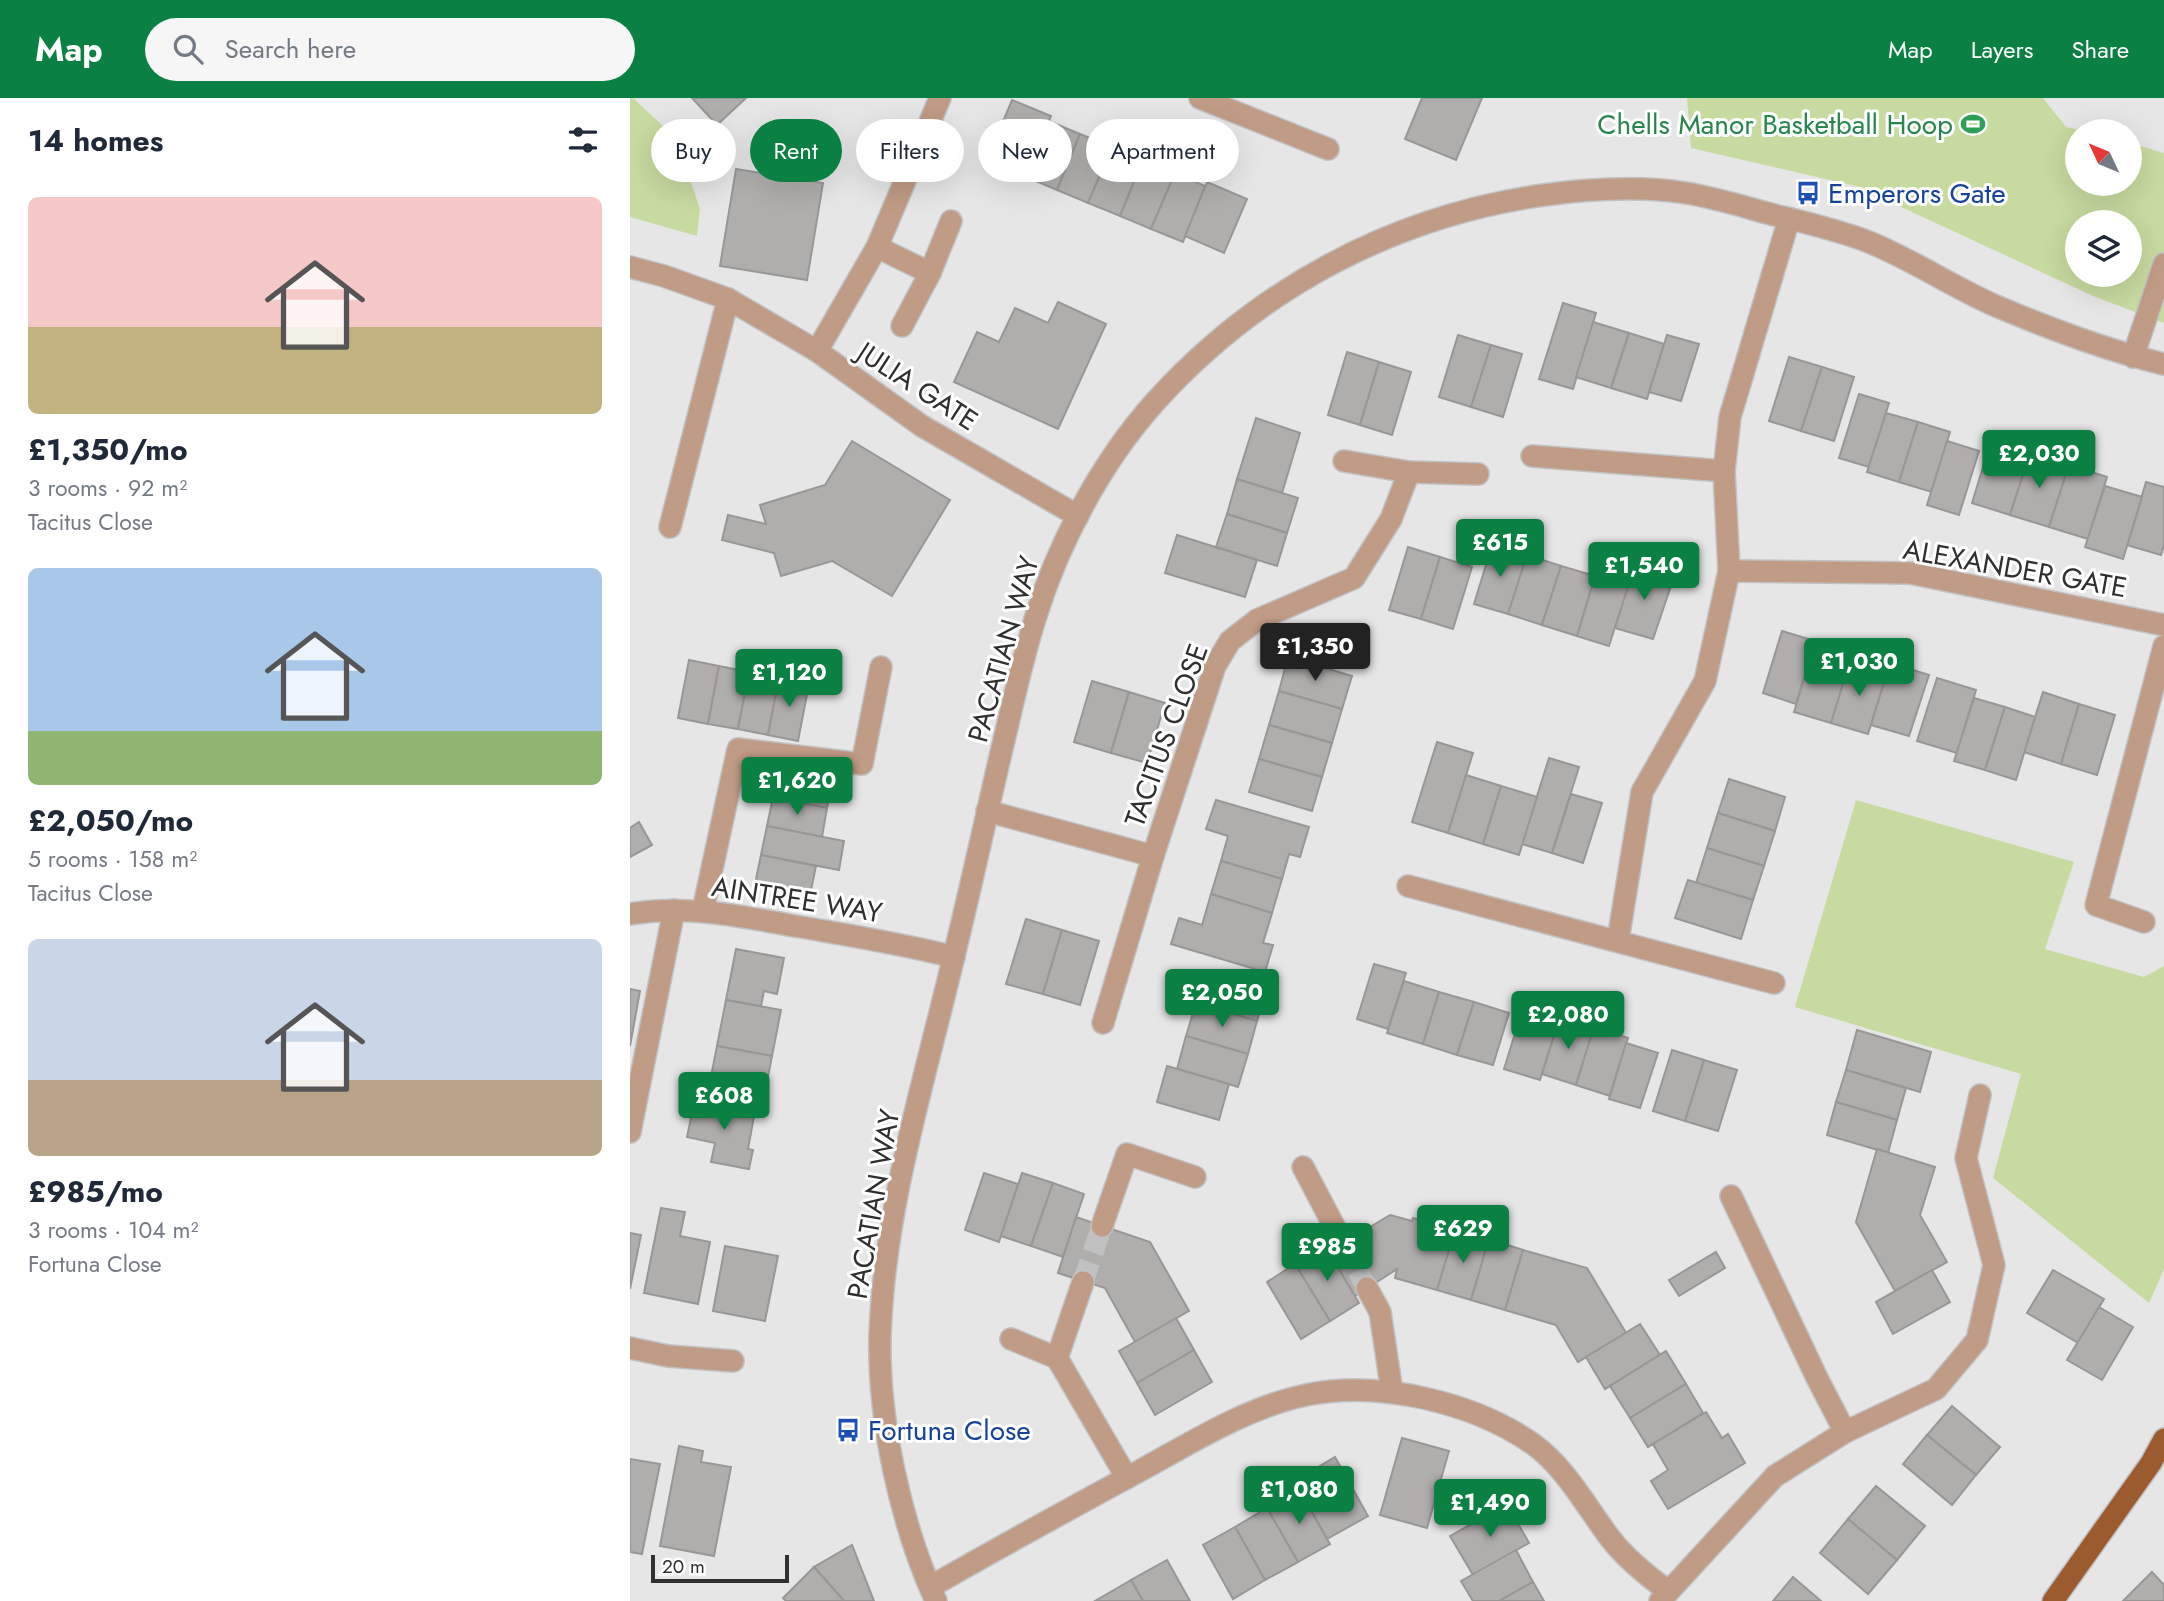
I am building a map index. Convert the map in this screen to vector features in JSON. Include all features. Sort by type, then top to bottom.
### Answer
[{"type":"main road","points":[[2053,1601],[2151,1463],[2164,1439]]},
{"type":"street","points":[[817,351],[877,247],[940,98]]},
{"type":"street","points":[[1200,98],[1328,149]]},
{"type":"street","name":"PACATIAN WAY","points":[[933,1594],[900,1499],[888,1433],[880,1337],[887,1263],[900,1181],[1035,618],[1053,569],[1078,516],[1113,456],[1154,404],[1235,326],[1346,255],[1412,226],[1468,211],[1544,195],[1612,189],[1683,192],[1863,240],[1993,304],[2133,357],[2164,364]]},
{"type":"street","points":[[1618,940],[1642,792],[1705,681],[1729,571],[1724,471],[1730,417],[1789,219]]},
{"type":"street","points":[[902,326],[930,273],[951,221]]},
{"type":"street","points":[[877,247],[930,273]]},
{"type":"street","points":[[2133,357],[2164,264]]},
{"type":"street","name":"JULIA GATE","points":[[630,267],[729,299],[817,351],[922,426],[1078,516]]},
{"type":"street","points":[[670,527],[729,299]]},
{"type":"street","points":[[1532,456],[1724,471]]},
{"type":"street","points":[[1344,461],[1409,472],[1478,474]]},
{"type":"street","name":"TACITUS CLOSE","points":[[1103,1023],[1214,666],[1230,641],[1257,620],[1354,578],[1391,519],[1409,472]]},
{"type":"street","name":"ALEXANDER GATE","points":[[1729,571],[1910,573],[2164,625]]},
{"type":"street","points":[[2144,922],[2096,905],[2164,646]]},
{"type":"street","points":[[703,910],[738,749],[862,764],[881,667]]},
{"type":"street","name":"TACITUS CLOSE","points":[[987,811],[1153,856]]},
{"type":"street","points":[[1408,886],[1774,983]]},
{"type":"street","points":[[630,1132],[674,910]]},
{"type":"street","name":"AINTREE WAY","points":[[630,914],[703,910],[902,944],[954,957]]},
{"type":"street","points":[[933,1594],[1127,1478],[1190,1443],[1271,1405],[1307,1395],[1392,1392],[1432,1400],[1472,1413],[1506,1426],[1535,1446],[1556,1466],[1612,1540],[1664,1596],[1775,1476],[1845,1432],[1936,1389],[1977,1340],[1994,1265],[1966,1158],[1980,1095]]},
{"type":"street","points":[[1102,1226],[1127,1154],[1195,1177]]},
{"type":"street","points":[[1303,1167],[1343,1243]]},
{"type":"street","points":[[1731,1196],[1816,1378],[1845,1432]]},
{"type":"street","points":[[1057,1358],[1083,1282]]},
{"type":"street","points":[[1367,1288],[1380,1312],[1392,1392]]},
{"type":"street","points":[[1011,1339],[1057,1358],[1127,1478]]},
{"type":"street","points":[[630,1348],[668,1356],[733,1361]]},
{"type":"green space","points":[[630,98],[655,119],[651,119],[651,182],[691,182],[700,209],[697,236],[630,217]]},
{"type":"green space","points":[[1687,98],[2043,98],[2065,126],[2065,196],[2142,196],[2142,147],[2164,153],[2164,323],[2074,287],[2142,287],[2142,210],[2065,210],[2065,283],[1856,186],[1691,148]]},
{"type":"green space","points":[[1856,800],[2074,862],[2045,949],[2144,977],[2164,966],[2164,1269],[2149,1303],[1993,1178],[2021,1074],[1795,1007]]},
{"type":"building","points":[[692,98],[746,98],[723,119],[711,119]]},
{"type":"building","points":[[1422,98],[1482,98],[1456,160],[1405,139]]},
{"type":"building","points":[[1012,100],[1051,116],[1050,119],[1004,119]]},
{"type":"building","points":[[1072,131],[1080,134],[1072,153]]},
{"type":"building","points":[[1080,134],[1086,136],[1086,182],[1097,182],[1088,203],[1057,190],[1060,182],[1072,182],[1072,153]]},
{"type":"building","points":[[736,169],[750,171],[750,182],[823,183],[807,280],[720,266],[734,182],[736,182]]},
{"type":"building","points":[[1038,182],[1060,182],[1057,190]]},
{"type":"building","points":[[1097,182],[1134,182],[1120,216],[1088,203]]},
{"type":"building","points":[[1134,182],[1171,182],[1151,229],[1120,216]]},
{"type":"building","points":[[1171,182],[1196,182],[1205,186],[1183,242],[1151,229]]},
{"type":"building","points":[[1207,182],[1247,199],[1224,253],[1185,236]]},
{"type":"building","points":[[1058,302],[1106,324],[1058,429],[954,382],[977,332],[999,342],[1015,308],[1048,323]]},
{"type":"building","points":[[1563,303],[1596,313],[1573,389],[1539,379]]},
{"type":"building","points":[[1593,322],[1629,333],[1611,388],[1576,377]]},
{"type":"building","points":[[1629,333],[1664,344],[1647,399],[1611,388]]},
{"type":"building","points":[[1458,335],[1491,345],[1471,407],[1439,397]]},
{"type":"building","points":[[1667,335],[1699,344],[1681,401],[1649,392]]},
{"type":"building","points":[[1491,345],[1522,354],[1503,417],[1471,407]]},
{"type":"building","points":[[1347,352],[1379,362],[1360,425],[1328,415]]},
{"type":"building","points":[[1789,357],[1822,367],[1801,431],[1769,421]]},
{"type":"building","points":[[1379,362],[1411,372],[1392,435],[1360,425]]},
{"type":"building","points":[[1822,367],[1854,377],[1834,441],[1801,431]]},
{"type":"building","points":[[1859,394],[1889,403],[1869,467],[1839,458]]},
{"type":"building","points":[[1886,413],[1918,422],[1899,482],[1867,472]]},
{"type":"building","points":[[1256,418],[1300,433],[1282,493],[1237,479]]},
{"type":"building","points":[[1918,422],[1950,432],[1932,492],[1899,482]]},
{"type":"building","points":[[852,441],[950,500],[892,596],[832,561],[781,576],[774,553],[722,540],[728,515],[766,524],[760,505],[825,485]]},
{"type":"building","points":[[1947,441],[1979,451],[1959,515],[1927,505]]},
{"type":"building","points":[[1991,441],[2030,453],[2010,515],[1972,503]]},
{"type":"building","points":[[2030,453],[2069,465],[2049,527],[2010,515]]},
{"type":"building","points":[[2069,465],[2107,477],[2088,539],[2049,527]]},
{"type":"building","points":[[1237,479],[1298,498],[1287,533],[1227,514]]},
{"type":"building","points":[[2146,482],[2164,487],[2164,545],[2161,555],[2127,545]]},
{"type":"building","points":[[2105,486],[2142,497],[2123,559],[2085,547]]},
{"type":"building","points":[[1227,514],[1287,533],[1277,566],[1216,547]]},
{"type":"building","points":[[1177,535],[1257,560],[1245,597],[1165,573]]},
{"type":"building","points":[[1492,545],[1527,555],[1508,614],[1474,604]]},
{"type":"building","points":[[1408,547],[1440,557],[1421,619],[1389,610]]},
{"type":"building","points":[[1527,555],[1561,566],[1542,625],[1508,614]]},
{"type":"building","points":[[1440,557],[1472,567],[1453,629],[1421,619]]},
{"type":"building","points":[[1634,564],[1674,577],[1653,639],[1615,628]]},
{"type":"building","points":[[1561,566],[1595,576],[1577,636],[1542,625]]},
{"type":"building","points":[[1598,567],[1631,577],[1609,646],[1577,636]]},
{"type":"building","points":[[1782,631],[1815,641],[1796,704],[1763,693]]},
{"type":"building","points":[[1813,650],[1850,661],[1831,723],[1794,712]]},
{"type":"building","points":[[1288,657],[1352,676],[1342,709],[1279,691]]},
{"type":"building","points":[[689,660],[719,666],[708,724],[678,718]]},
{"type":"building","points":[[1850,661],[1887,673],[1868,734],[1831,723]]},
{"type":"building","points":[[1890,663],[1929,675],[1909,736],[1871,725]]},
{"type":"building","points":[[719,666],[749,672],[738,729],[708,724]]},
{"type":"building","points":[[749,672],[779,678],[768,735],[738,729]]},
{"type":"building","points":[[779,678],[809,684],[798,741],[768,735]]},
{"type":"building","points":[[1937,678],[1976,690],[1957,753],[1917,741]]},
{"type":"building","points":[[1092,681],[1129,692],[1111,753],[1074,742]]},
{"type":"building","points":[[1279,691],[1342,709],[1332,743],[1269,725]]},
{"type":"building","points":[[1129,692],[1165,703],[1147,763],[1111,753]]},
{"type":"building","points":[[2043,692],[2079,704],[2061,764],[2024,752]]},
{"type":"building","points":[[1974,698],[2005,707],[1985,770],[1954,761]]},
{"type":"building","points":[[2079,704],[2115,715],[2097,775],[2061,764]]},
{"type":"building","points":[[2005,707],[2035,717],[2016,780],[1985,770]]},
{"type":"building","points":[[1269,725],[1332,743],[1322,777],[1259,759]]},
{"type":"building","points":[[1437,742],[1473,753],[1448,833],[1412,822]]},
{"type":"building","points":[[1549,758],[1579,767],[1552,853],[1522,844]]},
{"type":"building","points":[[1259,759],[1322,777],[1312,811],[1249,792]]},
{"type":"building","points":[[778,768],[833,778],[827,808],[773,797]]},
{"type":"building","points":[[1466,775],[1501,786],[1483,844],[1448,833]]},
{"type":"building","points":[[1729,779],[1785,797],[1775,831],[1718,813]]},
{"type":"building","points":[[1501,786],[1537,797],[1519,855],[1483,844]]},
{"type":"building","points":[[1571,794],[1602,803],[1583,863],[1552,853]]},
{"type":"building","points":[[773,797],[827,808],[822,837],[767,826]]},
{"type":"building","points":[[1216,800],[1309,827],[1300,857],[1289,854],[1282,879],[1221,861],[1228,836],[1206,829]]},
{"type":"building","points":[[1718,813],[1775,831],[1764,866],[1707,848]]},
{"type":"building","points":[[639,822],[652,845],[630,857],[630,828]]},
{"type":"building","points":[[767,826],[844,841],[839,870],[761,855]]},
{"type":"building","points":[[1707,848],[1764,866],[1753,900],[1696,883]]},
{"type":"building","points":[[761,855],[816,866],[810,895],[755,884]]},
{"type":"building","points":[[1221,861],[1282,879],[1272,913],[1211,894]]},
{"type":"building","points":[[1688,880],[1753,900],[1741,939],[1675,918]]},
{"type":"building","points":[[1211,894],[1272,913],[1263,943],[1273,945],[1265,972],[1171,944],[1179,918],[1202,925]]},
{"type":"building","points":[[1026,919],[1062,930],[1043,994],[1006,984]]},
{"type":"building","points":[[1062,930],[1099,941],[1080,1005],[1043,994]]},
{"type":"building","points":[[736,949],[784,958],[777,994],[764,991],[761,1006],[726,1000]]},
{"type":"building","points":[[1374,964],[1406,973],[1388,1029],[1357,1019]]},
{"type":"building","points":[[1206,970],[1267,988],[1257,1021],[1196,1003]]},
{"type":"building","points":[[1404,981],[1439,992],[1423,1044],[1387,1033]]},
{"type":"building","points":[[630,989],[640,991],[630,1046]]},
{"type":"building","points":[[1439,992],[1474,1002],[1457,1055],[1423,1044]]},
{"type":"building","points":[[726,1000],[781,1010],[772,1056],[717,1046]]},
{"type":"building","points":[[1474,1002],[1509,1013],[1493,1065],[1457,1055]]},
{"type":"building","points":[[1196,1003],[1257,1021],[1248,1054],[1186,1036]]},
{"type":"building","points":[[1521,1014],[1557,1025],[1540,1080],[1504,1069]]},
{"type":"building","points":[[1560,1017],[1594,1027],[1576,1085],[1542,1074]]},
{"type":"building","points":[[1594,1027],[1628,1038],[1610,1096],[1576,1085]]},
{"type":"building","points":[[1857,1030],[1931,1052],[1920,1092],[1846,1070]]},
{"type":"building","points":[[1186,1036],[1248,1054],[1238,1087],[1177,1069]]},
{"type":"building","points":[[1626,1043],[1658,1053],[1640,1108],[1609,1099]]},
{"type":"building","points":[[717,1046],[772,1056],[763,1103],[708,1092]]},
{"type":"building","points":[[1672,1050],[1704,1060],[1685,1121],[1653,1111]]},
{"type":"building","points":[[1704,1060],[1737,1070],[1718,1131],[1685,1121]]},
{"type":"building","points":[[1167,1066],[1229,1084],[1219,1120],[1157,1102]]},
{"type":"building","points":[[1846,1070],[1906,1088],[1897,1120],[1836,1102]]},
{"type":"building","points":[[695,1099],[755,1111],[748,1149],[753,1150],[749,1169],[711,1162],[715,1143],[687,1137]]},
{"type":"building","points":[[1836,1102],[1897,1120],[1888,1153],[1827,1135]]},
{"type":"building","points":[[1877,1149],[1935,1167],[1920,1215],[1947,1262],[1895,1291],[1856,1222]]},
{"type":"building","points":[[984,1173],[1018,1184],[999,1242],[965,1230]]},
{"type":"building","points":[[1022,1173],[1053,1183],[1031,1246],[1001,1236]]},
{"type":"building","points":[[1053,1183],[1084,1194],[1063,1257],[1031,1246]]},
{"type":"building","points":[[661,1208],[685,1212],[680,1236],[710,1242],[698,1304],[644,1293]]},
{"type":"building","points":[[1390,1215],[1412,1221],[1413,1218],[1455,1230],[1437,1290],[1395,1278],[1397,1269],[1355,1296],[1328,1252]]},
{"type":"building","points":[[1076,1217],[1150,1242],[1189,1311],[1135,1342],[1105,1288],[1058,1273]]},
{"type":"building","points":[[1455,1230],[1489,1239],[1471,1300],[1437,1290]]},
{"type":"building","points":[[630,1233],[641,1235],[630,1289]]},
{"type":"building","points":[[1489,1239],[1523,1250],[1505,1310],[1471,1300]]},
{"type":"building","points":[[725,1246],[778,1256],[765,1321],[713,1311]]},
{"type":"building","points":[[1325,1246],[1359,1303],[1330,1321],[1295,1264]]},
{"type":"building","points":[[1523,1250],[1587,1268],[1626,1333],[1578,1362],[1556,1325],[1505,1310]]},
{"type":"building","points":[[1716,1252],[1725,1268],[1679,1296],[1669,1280]]},
{"type":"building","points":[[1295,1264],[1330,1321],[1301,1339],[1267,1282]]},
{"type":"building","points":[[1932,1270],[1950,1302],[1893,1334],[1876,1302]]},
{"type":"building","points":[[2053,1270],[2104,1299],[2078,1343],[2027,1313]]},
{"type":"building","points":[[2099,1307],[2133,1327],[2102,1380],[2067,1360]]},
{"type":"building","points":[[1176,1318],[1194,1350],[1137,1383],[1119,1351]]},
{"type":"building","points":[[1640,1324],[1660,1355],[1605,1389],[1586,1357]]},
{"type":"building","points":[[1194,1350],[1212,1382],[1155,1415],[1137,1383]]},
{"type":"building","points":[[1666,1351],[1686,1384],[1630,1418],[1610,1386]]},
{"type":"building","points":[[1686,1384],[1703,1413],[1648,1447],[1630,1418]]},
{"type":"building","points":[[1952,1406],[2000,1447],[1976,1475],[1927,1435]]},
{"type":"building","points":[[1706,1412],[1722,1438],[1728,1434],[1745,1463],[1668,1509],[1651,1481],[1668,1470],[1653,1444]]},
{"type":"building","points":[[1927,1435],[1976,1475],[1952,1505],[1903,1464]]},
{"type":"building","points":[[1402,1438],[1449,1451],[1427,1528],[1380,1515]]},
{"type":"building","points":[[679,1446],[703,1451],[701,1462],[731,1467],[714,1556],[660,1546]]},
{"type":"building","points":[[1335,1457],[1368,1516],[1327,1539],[1295,1481]]},
{"type":"building","points":[[630,1459],[660,1464],[642,1554],[630,1552]]},
{"type":"building","points":[[1876,1486],[1925,1526],[1897,1560],[1848,1519]]},
{"type":"building","points":[[1299,1490],[1330,1544],[1298,1562],[1267,1508]]},
{"type":"building","points":[[1507,1504],[1529,1543],[1473,1575],[1450,1536]]},
{"type":"building","points":[[1267,1508],[1298,1562],[1265,1580],[1235,1527]]},
{"type":"building","points":[[1848,1519],[1897,1560],[1868,1594],[1820,1553]]},
{"type":"building","points":[[1235,1527],[1265,1580],[1233,1599],[1203,1545]]},
{"type":"building","points":[[852,1545],[874,1601],[844,1601],[814,1567]]},
{"type":"building","points":[[1516,1550],[1533,1582],[1499,1601],[1473,1601],[1461,1581]]},
{"type":"building","points":[[1167,1560],[1190,1601],[1143,1601],[1131,1580]]},
{"type":"building","points":[[814,1567],[844,1601],[786,1601],[783,1598]]},
{"type":"building","points":[[2152,1572],[2164,1585],[2164,1601],[2123,1601]]},
{"type":"building","points":[[1793,1577],[1821,1601],[1773,1601]]},
{"type":"building","points":[[1131,1580],[1143,1601],[1095,1601]]},
{"type":"building","points":[[1533,1582],[1544,1601],[1499,1601]]},
{"type":"tunnel","points":[[1083,1282],[1102,1226]]},
{"type":"tunnel","points":[[1343,1243],[1367,1288]]},
{"type":"place","name":"Chells Manor Basketball Hoop","points":[[1973,124]]},
{"type":"place","name":"Emperors Gate","points":[[1808,193]]},
{"type":"place","name":"Fortuna Close","points":[[848,1430]]}]
